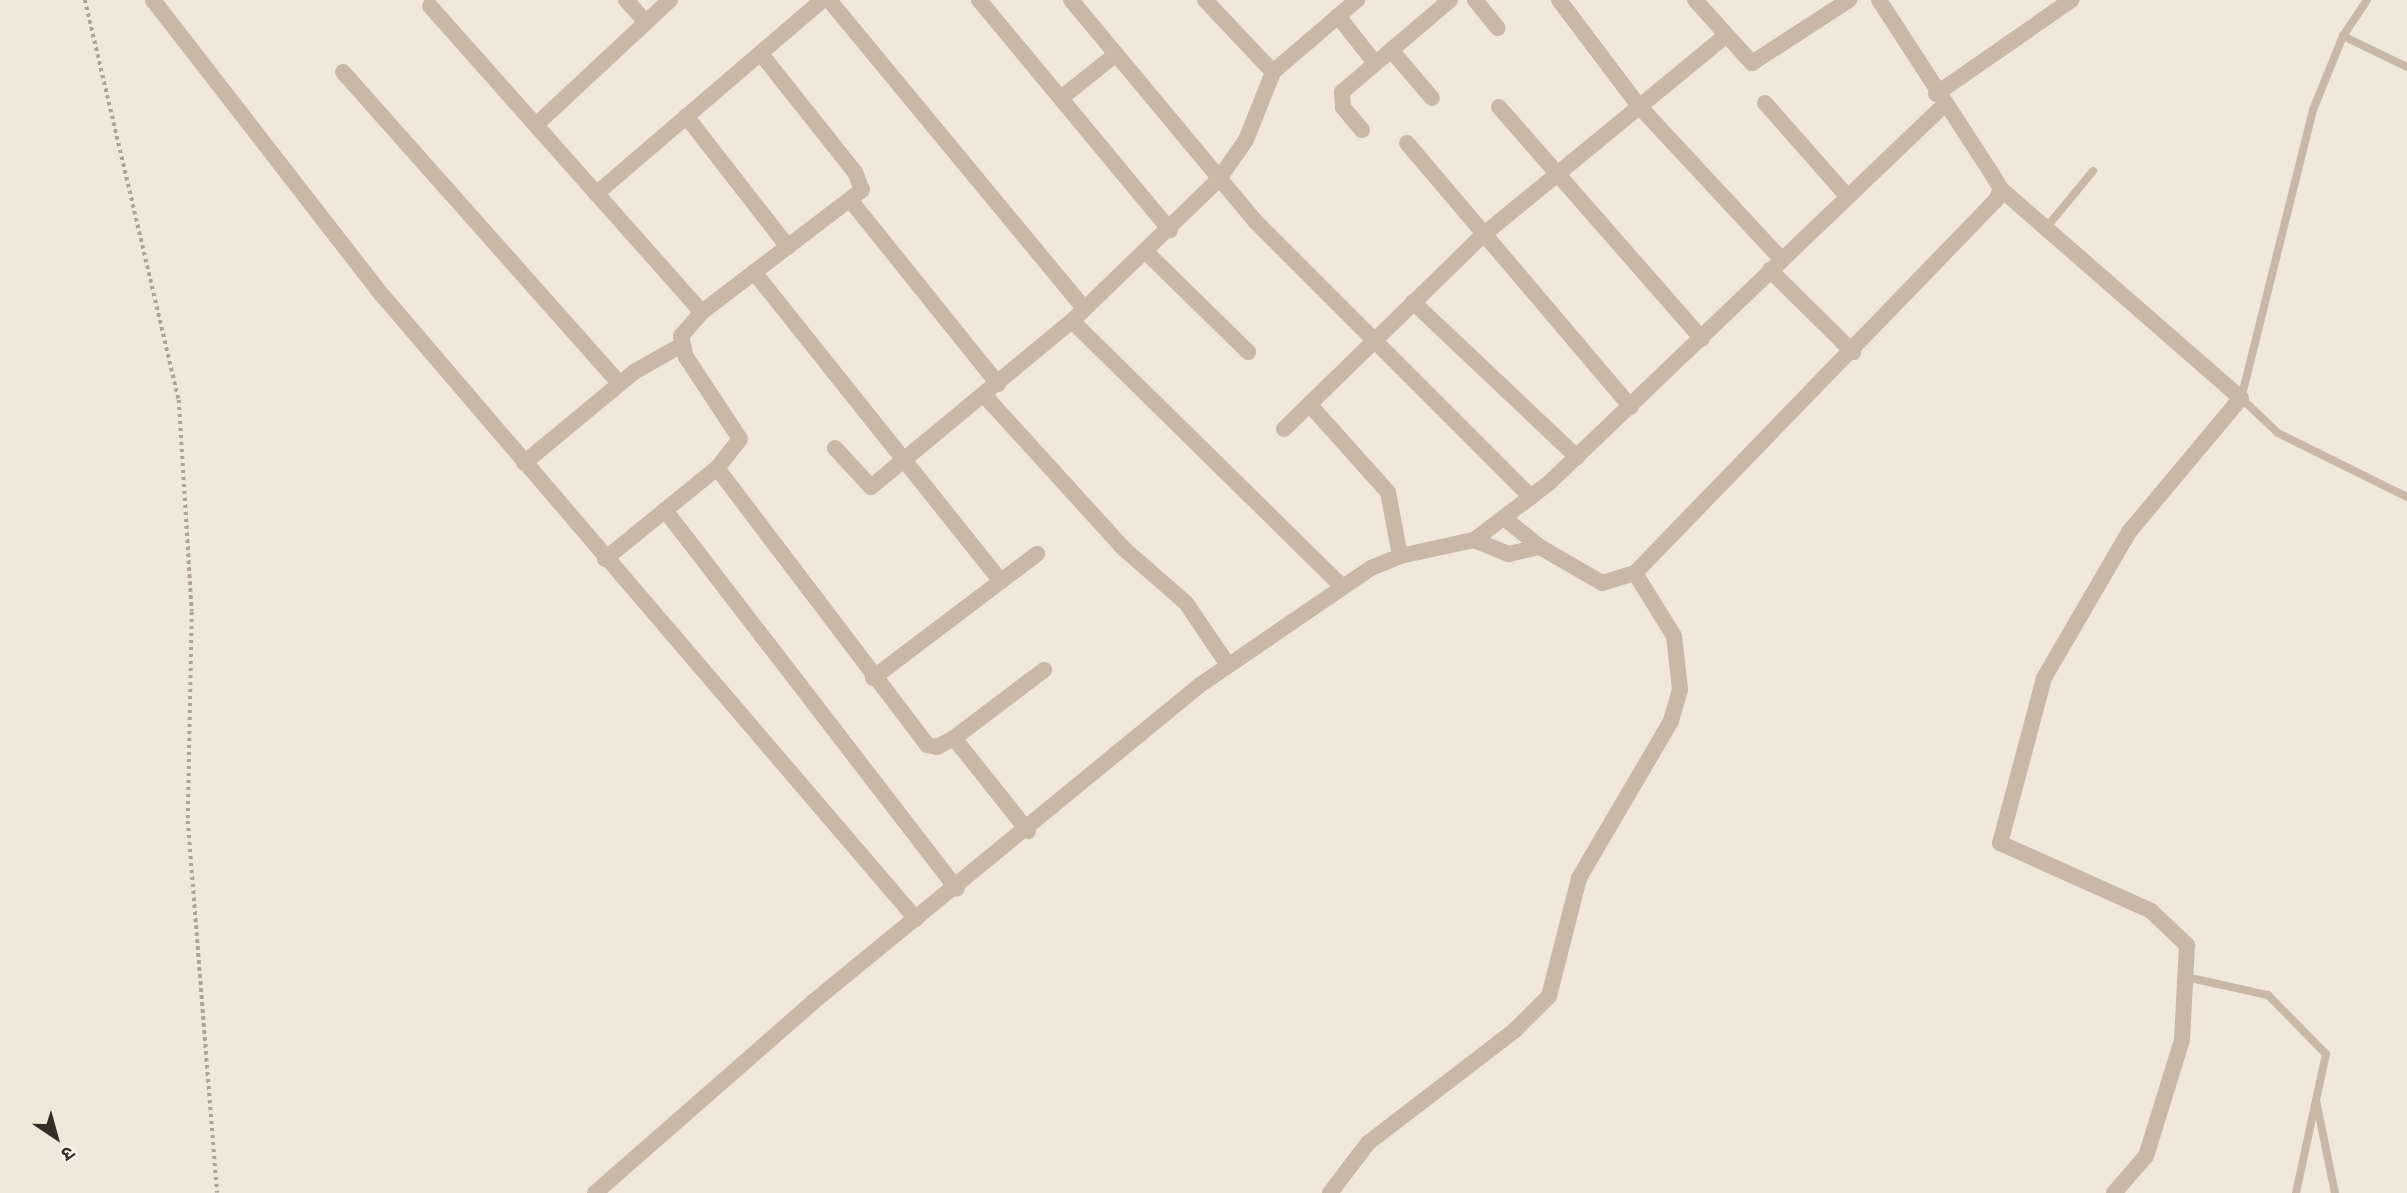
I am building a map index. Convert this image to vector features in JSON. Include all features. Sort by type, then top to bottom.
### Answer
[{"type":"street","points":[[153,0],[377,289],[605,559],[916,919]]},
{"type":"street","points":[[626,0],[646,22]]},
{"type":"street","points":[[537,124],[670,0]]},
{"type":"street","points":[[596,194],[822,0]]},
{"type":"street","points":[[829,0],[1084,308]]},
{"type":"street","points":[[979,0],[1170,230]]},
{"type":"street","points":[[1071,0],[1218,180],[1373,341],[1531,497]]},
{"type":"street","points":[[1205,0],[1273,72]]},
{"type":"street","points":[[1362,130],[1340,100],[1375,63],[1451,0]]},
{"type":"street","points":[[1475,0],[1498,28]]},
{"type":"street","points":[[1559,0],[1639,106],[1853,352]]},
{"type":"street","points":[[1695,0],[1724,37],[1752,63],[1849,0]]},
{"type":"street","points":[[1879,0],[1940,100],[2001,189],[2241,398],[2129,532],[2044,678],[2000,842],[2151,911],[2187,945],[2182,1040],[2146,1156],[2114,1193]]},
{"type":"street","points":[[595,1193],[916,919],[1028,831],[1169,708],[1342,586],[1400,556],[1474,540],[1531,497],[1702,339],[1848,197],[1940,100],[2071,0]]},
{"type":"street","points":[[835,448],[871,486],[902,464],[1072,321],[1170,230],[1218,180],[1247,140],[1273,72],[1352,1]]},
{"type":"street","points":[[430,6],[702,313]]},
{"type":"street","points":[[1338,16],[1375,63]]},
{"type":"street","points":[[1284,429],[1483,235],[1724,37]]},
{"type":"street","points":[[1391,50],[1432,98]]},
{"type":"street","points":[[605,559],[717,468],[740,439],[680,346],[681,336],[702,313],[862,190],[861,180],[761,54]]},
{"type":"street","points":[[1061,99],[1115,55]]},
{"type":"street","points":[[343,72],[620,384]]},
{"type":"street","points":[[1765,103],[1848,197]]},
{"type":"street","points":[[1499,107],[1556,176],[1702,339]]},
{"type":"street","points":[[686,116],[788,247]]},
{"type":"street","points":[[1407,143],[1631,407]]},
{"type":"street","points":[[1504,518],[1540,547],[1602,583],[1635,573],[1853,352],[2001,189]]},
{"type":"street","points":[[850,201],[998,384]]},
{"type":"street","points":[[1146,252],[1248,352]]},
{"type":"street","points":[[754,272],[902,464],[1001,581]]},
{"type":"street","points":[[1413,302],[1577,457]]},
{"type":"street","points":[[1072,321],[1342,586]]},
{"type":"street","points":[[524,463],[620,384],[680,346]]},
{"type":"street","points":[[984,395],[1123,548],[1186,603],[1228,665]]},
{"type":"street","points":[[1309,404],[1388,492],[1400,556]]},
{"type":"street","points":[[717,468],[873,678],[927,745],[937,747],[954,738],[1044,670]]},
{"type":"street","points":[[666,510],[957,889]]},
{"type":"street","points":[[1474,540],[1509,554],[1540,547]]},
{"type":"street","points":[[873,678],[1037,554]]},
{"type":"street","points":[[1330,1193],[1368,1143],[1515,1030],[1549,996],[1579,878],[1671,721],[1680,689],[1674,636],[1635,573]]},
{"type":"street","points":[[954,738],[1028,831]]},
{"type":"lane","points":[[2367,0],[2343,36],[2313,110],[2241,398],[2278,433],[2407,497]]},
{"type":"lane","points":[[2343,36],[2407,67]]},
{"type":"lane","points":[[2045,229],[2093,171]]},
{"type":"lane","points":[[2186,977],[2268,995],[2326,1054],[2296,1193]]},
{"type":"lane","points":[[2316,1098],[2335,1193]]},
{"type":"path","points":[[85,0],[179,400],[192,612],[188,821],[217,1193]]}]
